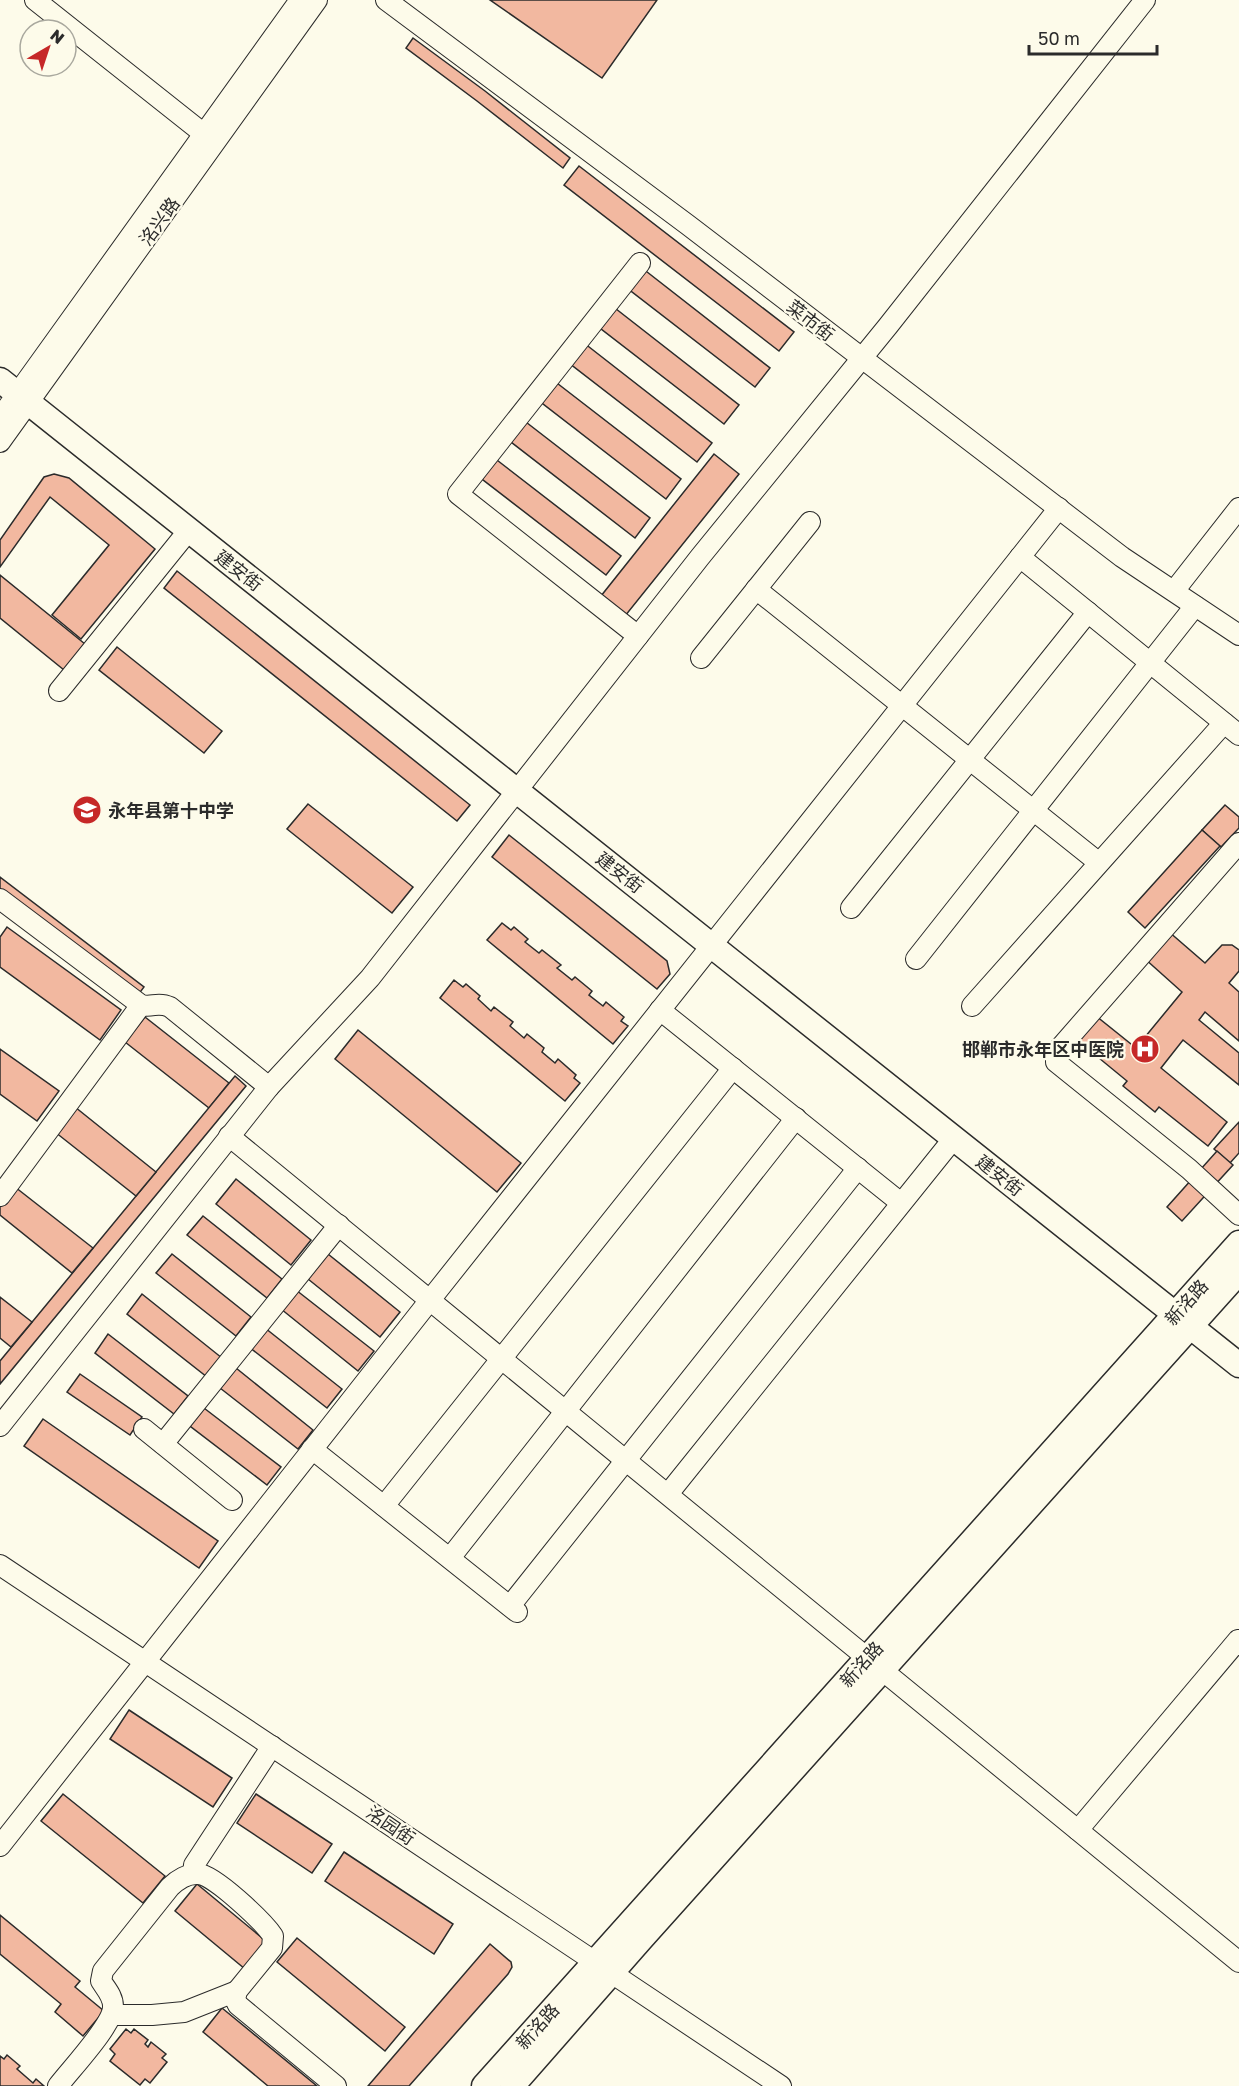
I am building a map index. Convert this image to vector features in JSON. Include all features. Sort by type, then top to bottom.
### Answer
[{"type":"main road","name":"建安街","points":[[15,392],[1239,1365]]},
{"type":"main road","name":"新洺路","points":[[484,2086],[603,1967],[1183,1320],[1239,1243]]},
{"type":"main road","name":"新洺路","points":[[1183,1320],[1239,1272]]},
{"type":"main road","name":"新洺路","points":[[512,2086],[603,1967]]},
{"type":"street","points":[[34,0],[204,134]]},
{"type":"street","name":"洺兴路","points":[[0,418],[15,392],[300,0]]},
{"type":"street","name":"洺兴路","points":[[0,442],[15,392],[317,0]]},
{"type":"street","name":"菜市街","points":[[386,0],[688,225],[1122,556],[1239,635]]},
{"type":"street","points":[[0,1426],[269,1087],[370,978],[638,636],[1145,0]]},
{"type":"street","points":[[638,636],[458,494],[640,263]]},
{"type":"street","points":[[0,1846],[1059,508]]},
{"type":"street","points":[[1174,591],[1239,508]]},
{"type":"street","points":[[701,658],[810,522]]},
{"type":"street","points":[[59,691],[189,530]]},
{"type":"street","points":[[972,1006],[1098,862],[1232,729],[1020,557]]},
{"type":"street","points":[[756,589],[1098,862]]},
{"type":"street","points":[[916,959],[1195,606]]},
{"type":"street","points":[[851,908],[1088,612]]},
{"type":"street","points":[[1239,843],[1056,1053],[1056,1062],[1189,1169],[1239,1215]]},
{"type":"street","points":[[2,905],[141,1005],[148,1007],[162,1003],[170,1007],[269,1087]]},
{"type":"street","points":[[0,1196],[141,1005]]},
{"type":"street","points":[[660,1010],[901,1203]]},
{"type":"street","points":[[384,1506],[733,1068]]},
{"type":"street","points":[[450,1558],[796,1118]]},
{"type":"street","points":[[229,1136],[1239,1962]]},
{"type":"street","points":[[668,1494],[954,1138]]},
{"type":"street","points":[[312,1449],[514,1609],[626,1460],[858,1168]]},
{"type":"street","points":[[163,1444],[339,1226]]},
{"type":"street","points":[[144,1429],[232,1500]]},
{"type":"street","name":"洺园街","points":[[0,1565],[781,2086]]},
{"type":"street","points":[[1078,1830],[1238,1640]]},
{"type":"street","points":[[193,1874],[194,1865],[272,1746]]},
{"type":"street","points":[[58,2086],[105,2028],[112,2015],[111,1995],[101,1981],[103,1971],[170,1887],[176,1881],[193,1874],[210,1878],[265,1923],[273,1936],[272,1948],[237,1991],[235,1999],[238,2005],[336,2086]]},
{"type":"street","points":[[112,2015],[184,2012],[237,1991]]},
{"type":"building","points":[[490,0],[657,0],[602,78]]},
{"type":"building","points":[[413,38],[570,158],[563,168],[406,48]]},
{"type":"building","points":[[579,166],[794,332],[779,351],[564,185]]},
{"type":"building","points":[[642,268],[770,368],[755,387],[627,288]]},
{"type":"building","points":[[611,305],[739,405],[724,424],[596,325]]},
{"type":"building","points":[[584,343],[712,443],[697,462],[569,363]]},
{"type":"building","points":[[553,380],[681,479],[666,499],[538,400]]},
{"type":"building","points":[[522,419],[650,518],[635,538],[507,439]]},
{"type":"building","points":[[714,454],[739,474],[625,616],[601,596]]},
{"type":"building","points":[[493,457],[621,556],[606,575],[478,476]]},
{"type":"building","points":[[54,474],[69,478],[155,549],[81,639],[52,615],[109,545],[50,497],[0,567],[0,540],[44,477]]},
{"type":"building","points":[[177,571],[470,805],[457,821],[164,588]]},
{"type":"building","points":[[0,575],[85,644],[64,670],[0,618]]},
{"type":"building","points":[[117,647],[222,731],[204,753],[99,670]]},
{"type":"building","points":[[308,804],[413,887],[392,913],[287,829]]},
{"type":"building","points":[[1225,805],[1239,817],[1239,828],[1221,847],[1202,830]]},
{"type":"building","points":[[1202,830],[1220,846],[1145,928],[1128,912]]},
{"type":"building","points":[[509,835],[667,961],[670,974],[657,989],[492,857]]},
{"type":"building","points":[[0,877],[144,987],[135,999],[0,896]]},
{"type":"building","points":[[502,923],[511,930],[514,927],[528,939],[525,942],[539,953],[542,950],[561,965],[557,968],[572,980],[575,977],[592,991],[589,995],[603,1006],[606,1002],[624,1017],[621,1021],[628,1026],[613,1044],[487,940]]},
{"type":"building","points":[[7,927],[121,1010],[100,1040],[0,967],[0,937]]},
{"type":"building","points":[[1168,931],[1205,963],[1222,945],[1232,945],[1239,950],[1239,971],[1229,983],[1239,992],[1239,1041],[1205,1012],[1199,1020],[1239,1053],[1239,1085],[1183,1040],[1161,1068],[1227,1122],[1208,1146],[1159,1107],[1155,1112],[1123,1086],[1127,1081],[1077,1040],[1096,1016],[1136,1048],[1182,992],[1144,958]]},
{"type":"building","points":[[454,980],[463,987],[466,984],[480,996],[478,999],[491,1011],[494,1007],[513,1022],[510,1026],[524,1038],[527,1034],[544,1048],[542,1052],[555,1063],[558,1059],[576,1075],[574,1078],[580,1083],[565,1101],[440,998]]},
{"type":"building","points":[[145,1017],[229,1083],[209,1108],[125,1042]]},
{"type":"building","points":[[358,1030],[521,1163],[497,1192],[335,1059]]},
{"type":"building","points":[[0,1049],[59,1091],[37,1121],[0,1094]]},
{"type":"building","points":[[235,1076],[246,1086],[0,1384],[0,1361]]},
{"type":"building","points":[[75,1107],[156,1172],[136,1196],[55,1132]]},
{"type":"building","points":[[1239,1122],[1239,1153],[1230,1163],[1214,1149]]},
{"type":"building","points":[[1217,1151],[1233,1165],[1182,1221],[1167,1207]]},
{"type":"building","points":[[236,1179],[311,1240],[291,1265],[216,1204]]},
{"type":"building","points":[[15,1187],[93,1248],[72,1273],[0,1215],[0,1206]]},
{"type":"building","points":[[203,1216],[282,1279],[267,1298],[187,1235]]},
{"type":"building","points":[[172,1254],[251,1317],[236,1336],[156,1273]]},
{"type":"building","points":[[328,1254],[400,1312],[380,1337],[308,1279]]},
{"type":"building","points":[[296,1290],[374,1351],[358,1371],[281,1309]]},
{"type":"building","points":[[142,1294],[222,1358],[207,1377],[127,1314]]},
{"type":"building","points":[[0,1297],[32,1322],[11,1347],[0,1338]]},
{"type":"building","points":[[265,1328],[342,1389],[327,1408],[249,1347]]},
{"type":"building","points":[[108,1334],[188,1396],[174,1414],[95,1353]]},
{"type":"building","points":[[236,1368],[313,1430],[298,1449],[220,1388]]},
{"type":"building","points":[[80,1374],[142,1417],[130,1435],[67,1392]]},
{"type":"building","points":[[200,1405],[281,1467],[267,1485],[186,1423]]},
{"type":"building","points":[[43,1419],[218,1541],[199,1568],[24,1446]]},
{"type":"building","points":[[129,1710],[232,1778],[213,1807],[110,1739]]},
{"type":"building","points":[[63,1794],[165,1876],[143,1903],[41,1821]]},
{"type":"building","points":[[256,1794],[332,1844],[312,1873],[237,1823]]},
{"type":"building","points":[[344,1852],[453,1924],[434,1954],[325,1881]]},
{"type":"building","points":[[197,1884],[267,1942],[245,1969],[175,1911]]},
{"type":"building","points":[[0,1915],[80,1981],[75,1987],[104,2011],[83,2036],[55,2012],[61,2004],[0,1954]]},
{"type":"building","points":[[297,1938],[405,2027],[385,2051],[277,1962]]},
{"type":"building","points":[[490,1944],[511,1962],[512,1967],[508,1974],[409,2086],[368,2086]]},
{"type":"building","points":[[222,2008],[317,2086],[268,2086],[203,2032]]},
{"type":"building","points":[[126,2029],[131,2033],[134,2029],[148,2040],[145,2044],[148,2047],[151,2042],[166,2054],[162,2058],[167,2062],[150,2083],[145,2079],[140,2085],[110,2061],[115,2054],[110,2049]]},
{"type":"building","points":[[7,2055],[20,2066],[17,2069],[33,2083],[36,2079],[44,2086],[0,2086],[0,2056],[4,2059]]},
{"type":"place","name":"永年县第十中学","points":[[87,810]]},
{"type":"place","name":"邯郸市永年区中医院","points":[[1145,1049]]}]
